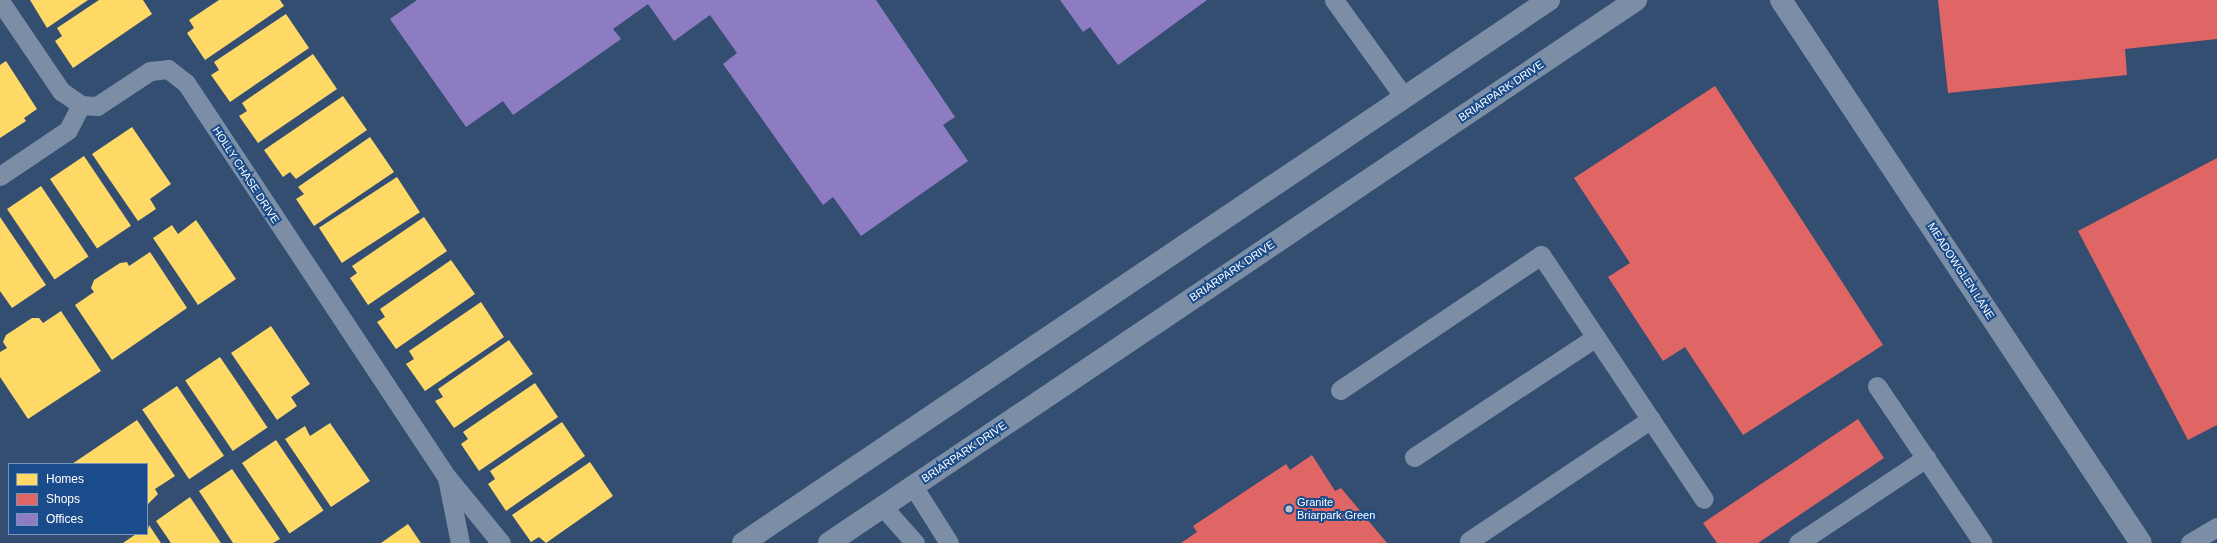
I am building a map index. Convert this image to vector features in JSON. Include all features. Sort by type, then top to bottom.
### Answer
[{"type":"street","points":[[743,543],[1549,0]]},
{"type":"street","name":"BRIARPARK DRIVE","points":[[829,543],[1636,0]]},
{"type":"street","name":"MEADOWGLEN LANE","points":[[1782,0],[2140,543]]},
{"type":"lane","points":[[1334,0],[1404,97]]},
{"type":"lane","points":[[0,1],[61,91],[81,105],[68,130],[0,176]]},
{"type":"lane","name":"HOLLY CHASE DRIVE","points":[[81,105],[97,106],[150,71],[168,69],[186,83],[447,477],[501,543]]},
{"type":"lane","points":[[1340,390],[1541,255],[1704,499]]},
{"type":"lane","points":[[1414,456],[1596,337]]},
{"type":"lane","points":[[1877,386],[1926,458],[1977,541]]},
{"type":"lane","points":[[1469,541],[1651,419]]},
{"type":"lane","points":[[1798,543],[1926,458]]},
{"type":"lane","name":"HOLLY CHASE DRIVE","points":[[447,477],[460,543]]},
{"type":"lane","points":[[913,486],[949,543]]},
{"type":"lane","points":[[883,507],[915,543]]},
{"type":"lane","points":[[2190,543],[2217,527]]},
{"type":"building: Homes","points":[[30,0],[88,0],[47,28]]},
{"type":"building: Homes","points":[[99,0],[143,0],[152,14],[73,68],[55,41],[62,36],[57,28]]},
{"type":"building: Homes","points":[[219,0],[280,0],[284,6],[205,60],[187,33],[194,28],[189,20]]},
{"type":"building: Homes","points":[[286,14],[309,48],[230,102],[211,75],[219,70],[214,62]]},
{"type":"building: Homes","points":[[313,54],[337,89],[258,143],[239,116],[247,111],[242,103]]},
{"type":"building: Homes","points":[[6,61],[37,109],[24,118],[26,121],[0,138],[0,65]]},
{"type":"building: Homes","points":[[343,96],[367,130],[296,179],[290,172],[283,177],[264,150]]},
{"type":"building: Homes","points":[[132,127],[171,184],[150,199],[156,209],[138,221],[92,154]]},
{"type":"building: Homes","points":[[370,137],[394,172],[314,226],[296,199],[304,194],[298,187]]},
{"type":"building: Homes","points":[[84,156],[131,226],[97,249],[50,179]]},
{"type":"building: Homes","points":[[397,177],[420,212],[342,263],[319,228]]},
{"type":"building: Homes","points":[[41,186],[89,256],[55,279],[7,209]]},
{"type":"building: Homes","points":[[0,217],[46,285],[12,308],[0,291]]},
{"type":"building: Homes","points":[[424,217],[447,251],[368,305],[350,278],[357,273],[352,266]]},
{"type":"building: Homes","points":[[196,220],[236,279],[198,305],[153,238],[172,225],[178,234]]},
{"type":"building: Homes","points":[[150,252],[187,308],[112,360],[75,305],[94,292],[91,288],[94,280],[120,263],[127,262],[129,266]]},
{"type":"building: Homes","points":[[451,260],[475,294],[396,349],[377,322],[385,317],[380,309]]},
{"type":"building: Homes","points":[[481,302],[504,337],[425,391],[406,364],[414,359],[409,351]]},
{"type":"building: Homes","points":[[61,311],[101,371],[28,419],[0,377],[0,352],[7,348],[3,342],[6,335],[32,318],[39,318],[43,323]]},
{"type":"building: Homes","points":[[271,326],[310,384],[291,397],[297,406],[277,420],[231,353]]},
{"type":"building: Homes","points":[[509,340],[533,374],[454,428],[435,401],[443,397],[438,389]]},
{"type":"building: Homes","points":[[220,357],[268,427],[233,451],[185,380]]},
{"type":"building: Homes","points":[[535,383],[558,417],[479,471],[461,444],[468,439],[463,432]]},
{"type":"building: Homes","points":[[177,386],[224,456],[189,479],[142,409]]},
{"type":"building: Homes","points":[[137,420],[175,476],[155,489],[158,494],[148,504],[148,463],[73,463]]},
{"type":"building: Homes","points":[[562,422],[585,456],[506,511],[488,484],[495,479],[490,471]]},
{"type":"building: Homes","points":[[330,423],[370,481],[331,507],[285,439],[305,426],[310,436]]},
{"type":"building: Homes","points":[[276,440],[324,510],[290,533],[242,463]]},
{"type":"building: Homes","points":[[590,462],[613,496],[546,543],[539,537],[531,542],[512,515]]},
{"type":"building: Homes","points":[[232,469],[280,539],[273,543],[233,543],[199,491]]},
{"type":"building: Homes","points":[[190,497],[221,543],[171,543],[156,521]]},
{"type":"building: Homes","points":[[408,524],[421,543],[381,543]]},
{"type":"building: Homes","points":[[149,525],[161,543],[123,543],[135,535],[148,535]]},
{"type":"building: Shops","points":[[1938,0],[2217,0],[2217,39],[2125,49],[2127,75],[1948,93]]},
{"type":"building: Shops","points":[[1715,86],[1883,345],[1743,435],[1685,347],[1663,361],[1608,277],[1630,263],[1574,178]]},
{"type":"building: Shops","points":[[2217,158],[2217,425],[2188,440],[2078,231]]},
{"type":"building: Shops","points":[[1858,419],[1884,458],[1758,543],[1717,543],[1703,523]]},
{"type":"building: Shops","name":"Granite Briarpark Green","points":[[1312,455],[1335,491],[1341,488],[1387,543],[1181,543],[1197,532],[1193,526],[1286,464],[1290,470]]},
{"type":"building: Offices","points":[[417,0],[876,0],[955,117],[943,125],[968,161],[861,236],[833,197],[823,205],[723,64],[737,53],[710,15],[674,41],[648,4],[613,29],[621,39],[513,115],[503,101],[466,127],[390,19]]},
{"type":"building: Offices","points":[[1060,0],[1207,0],[1118,65],[1090,27],[1083,32]]},
{"type":"place","name":"Granite Briarpark Green","points":[[1289,509]]}]
